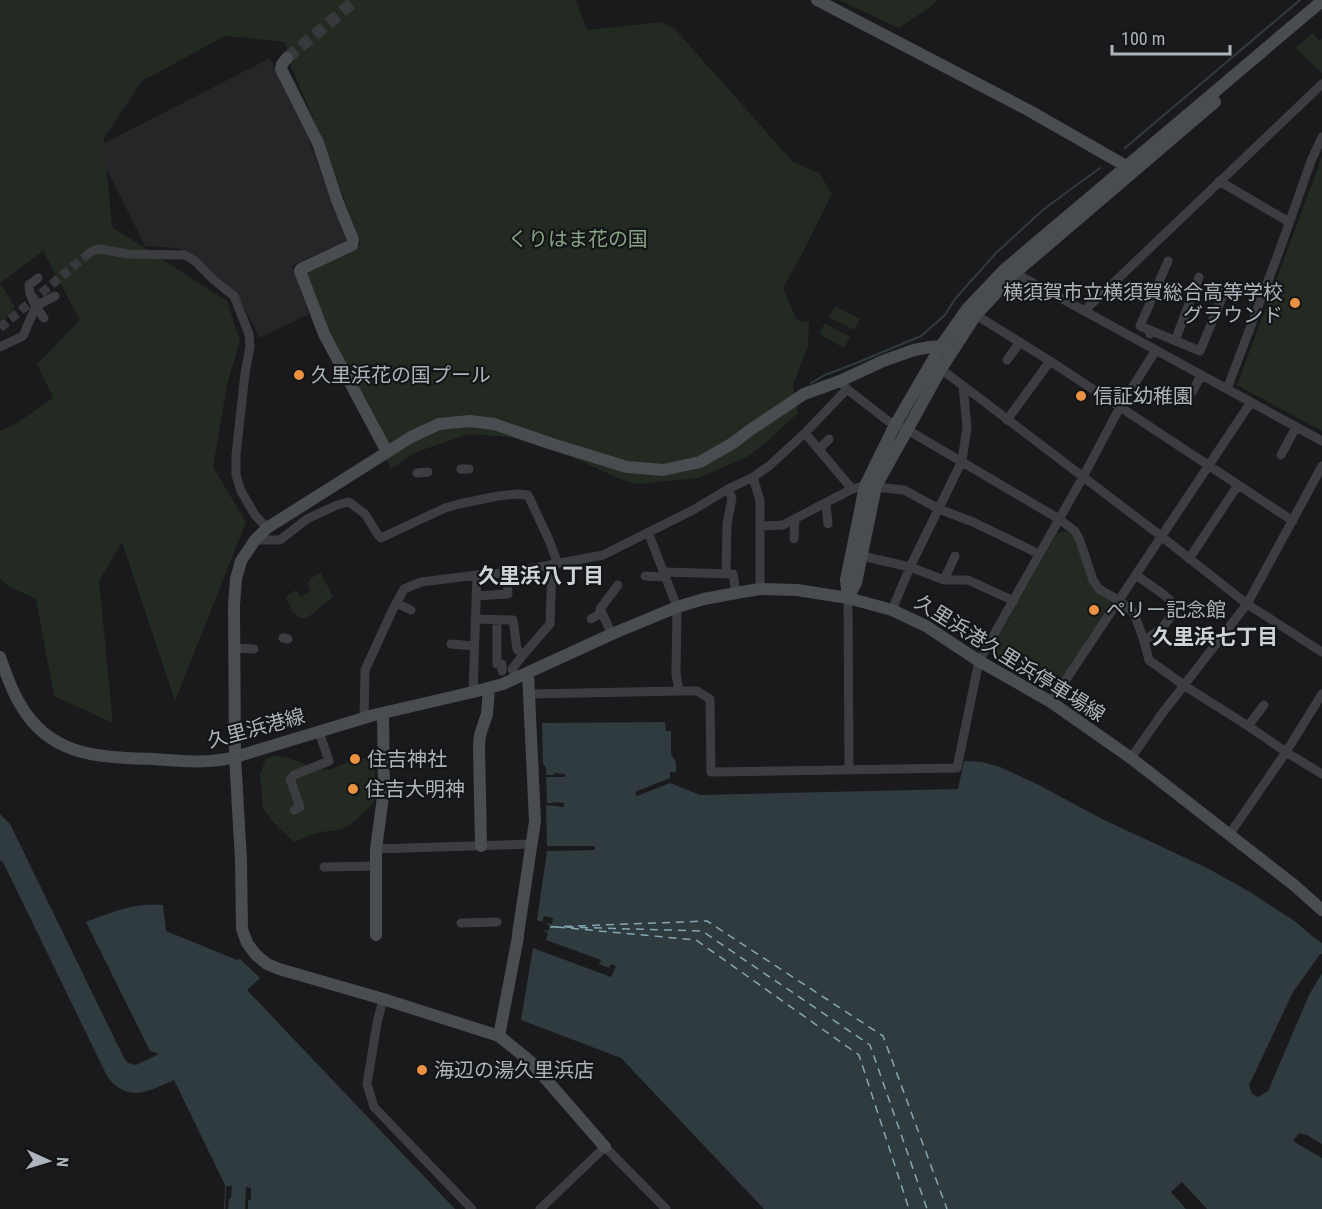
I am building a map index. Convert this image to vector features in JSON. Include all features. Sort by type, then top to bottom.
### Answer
[{"type":"street","points":[[817,0],[1018,105],[1131,169]]},
{"type":"street","points":[[901,427],[941,369],[947,347],[1015,273],[1322,1]]},
{"type":"street","points":[[849,770],[846,580],[864,487],[901,427],[967,309],[1005,269],[1233,87],[1322,12]]},
{"type":"street","points":[[286,58],[281,69],[318,143],[353,240],[352,245],[300,271],[324,334],[387,452]]},
{"type":"street","points":[[1084,311],[1322,84]]},
{"type":"street","points":[[1227,389],[1311,160],[1322,138]]},
{"type":"street","points":[[1219,181],[1289,222]]},
{"type":"street","points":[[89,253],[100,249],[128,254],[185,255],[195,261],[234,296],[249,334],[250,346],[236,455],[236,476],[241,491],[255,515],[267,528]]},
{"type":"street","points":[[1168,261],[1140,326],[1200,351],[1226,288]]},
{"type":"street","points":[[1015,273],[1322,441]]},
{"type":"street","points":[[1175,341],[1200,277]]},
{"type":"street","points":[[38,278],[29,285],[29,292],[44,318]]},
{"type":"street","points":[[0,347],[23,336],[36,306],[55,296]]},
{"type":"street","points":[[976,315],[1293,521]]},
{"type":"street","points":[[1145,344],[1152,331]]},
{"type":"street","points":[[1007,360],[1020,342]]},
{"type":"street","points":[[666,1209],[606,1147],[531,1062],[499,1036],[267,964],[247,943],[242,929],[241,860],[235,757],[236,579],[241,561],[255,540],[267,528],[411,437],[439,424],[470,421],[495,424],[627,467],[663,470],[700,462],[733,443],[804,394],[843,385],[883,361],[914,350],[947,347]]},
{"type":"street","points":[[530,694],[697,691],[710,699],[711,772],[957,768],[979,661],[1120,407],[1156,350]]},
{"type":"street","points":[[1007,420],[1050,361]]},
{"type":"street","points":[[941,369],[1247,604],[1322,652]]},
{"type":"street","points":[[1193,391],[1201,375]]},
{"type":"street","points":[[843,385],[888,422],[962,461],[1075,531],[1093,580],[1099,589],[1134,613],[1149,660],[1185,686],[1322,774]]},
{"type":"street","points":[[364,718],[365,670],[404,589],[421,582],[477,574],[507,573],[603,555],[693,510],[769,466],[805,433],[843,385]]},
{"type":"street","points":[[892,610],[910,567],[962,461],[967,427],[963,386]]},
{"type":"street","points":[[1051,702],[1251,402]]},
{"type":"street","points":[[1281,455],[1296,427]]},
{"type":"street","points":[[805,433],[819,449],[864,487]]},
{"type":"street","points":[[819,449],[829,439]]},
{"type":"street","points":[[1131,758],[1161,715],[1247,604],[1322,466]]},
{"type":"street","points":[[753,477],[760,501],[760,589]]},
{"type":"street","points":[[1189,559],[1238,485]]},
{"type":"street","points":[[848,598],[856,582],[862,556],[864,487]]},
{"type":"street","points":[[760,526],[783,525],[864,487],[904,490],[939,509],[973,522],[1039,554]]},
{"type":"street","points":[[726,574],[727,524],[732,498],[728,489]]},
{"type":"street","points":[[255,540],[280,540],[306,519],[349,502],[365,514],[380,537],[445,508],[498,496],[528,495],[549,540],[555,564],[550,624],[512,669],[523,675],[530,694],[535,820],[518,936],[499,1036]]},
{"type":"street","points":[[826,503],[828,524]]},
{"type":"street","points":[[794,539],[795,519]]},
{"type":"street","points":[[648,532],[677,607],[676,674],[679,692]]},
{"type":"street","points":[[862,556],[910,567],[944,580],[968,580],[1014,601]]},
{"type":"street","points":[[944,580],[954,556]]},
{"type":"street","points":[[476,596],[508,594],[507,573]]},
{"type":"street","points":[[473,692],[477,574]]},
{"type":"street","points":[[645,576],[733,574],[736,592]]},
{"type":"street","points":[[1136,575],[1176,606],[1162,628],[1144,641]]},
{"type":"street","points":[[591,619],[602,613],[600,609],[618,585]]},
{"type":"street","name":"久里浜港久里浜停車場線","points":[[523,675],[677,607],[736,592],[760,589],[797,590],[848,598],[892,610],[926,626],[979,661],[1051,702],[1131,758],[1322,910]]},
{"type":"street","points":[[396,603],[411,610]]},
{"type":"street","points":[[600,609],[612,634]]},
{"type":"street","points":[[475,619],[513,620],[517,649],[523,655]]},
{"type":"street","points":[[497,621],[497,664],[502,664],[502,671]]},
{"type":"street","points":[[451,644],[474,646]]},
{"type":"street","points":[[235,648],[254,650]]},
{"type":"street","name":"久里浜港線","points":[[0,657],[14,694],[31,720],[44,733],[70,748],[94,755],[204,762],[235,757],[364,718],[489,688],[523,675]]},
{"type":"street","points":[[481,846],[479,746],[487,714],[489,688]]},
{"type":"street","points":[[1229,835],[1286,752],[1322,694]]},
{"type":"street","points":[[1248,726],[1264,705]]},
{"type":"street","points":[[376,935],[376,849],[384,789],[384,713]]},
{"type":"street","points":[[294,810],[300,807],[290,779],[294,775],[329,761],[319,732]]},
{"type":"street","points":[[376,849],[532,844]]},
{"type":"street","points":[[324,867],[376,866]]},
{"type":"street","points":[[461,923],[497,922]]},
{"type":"street","points":[[383,999],[376,1023],[367,1084],[374,1107],[472,1209]]},
{"type":"street","points":[[540,1209],[606,1147]]},
{"type":"shaded area","points":[[270,58],[307,135],[346,241],[292,266],[309,314],[260,338],[235,291],[191,253],[175,248],[145,246],[104,164],[103,144]]},
{"type":"shaded area","points":[[665,722],[666,731],[671,731],[671,754],[676,762],[676,772],[670,772],[670,778],[635,792],[637,796],[670,783],[700,795],[958,789],[964,761],[982,762],[1000,767],[1039,785],[1100,818],[1207,868],[1296,922],[1322,943],[1322,954],[1293,992],[1249,1085],[1252,1094],[1258,1097],[1268,1091],[1309,995],[1322,973],[1322,1209],[764,1209],[621,1058],[521,1020],[533,948],[611,977],[616,966],[611,964],[609,968],[599,964],[601,960],[546,940],[548,933],[544,931],[548,931],[550,926],[546,924],[552,924],[553,918],[544,916],[542,922],[537,920],[547,851],[595,850],[595,846],[547,846],[546,805],[564,807],[564,803],[547,803],[546,777],[565,777],[565,774],[546,775],[543,763],[542,723]]},
{"type":"shaded area","points":[[0,814],[10,824],[128,1063],[136,1065],[159,1054],[150,1051],[86,922],[133,906],[163,905],[166,931],[237,960],[240,959],[260,978],[247,990],[455,1209],[248,1209],[251,1188],[246,1187],[245,1209],[228,1209],[232,1186],[226,1186],[224,1209],[225,1185],[174,1080],[139,1093],[122,1090],[107,1076],[3,862],[0,860]]},
{"type":"green space","name":"くりはま花の国","points":[[0,0],[576,0],[587,30],[662,22],[675,29],[793,162],[819,173],[832,194],[783,288],[797,320],[809,322],[808,346],[793,385],[798,413],[747,457],[698,478],[638,484],[622,480],[570,456],[511,437],[468,434],[414,453],[391,469],[321,338],[306,272],[361,245],[327,152],[291,66],[285,42],[225,36],[142,81],[104,138],[112,227],[227,301],[240,341],[227,385],[213,467],[246,522],[175,701],[122,542],[99,581],[113,723],[54,696],[36,599],[10,587],[0,579],[0,431],[14,425],[53,398],[37,364],[80,320],[43,251],[0,283]]},
{"type":"green space","points":[[839,0],[937,0],[899,28]]},
{"type":"green space","points":[[1313,33],[1319,41],[1322,39],[1322,73],[1295,48]]},
{"type":"green space","name":"横須賀市立横須賀総合高等学校 グラウンド","points":[[1322,157],[1322,431],[1237,385]]},
{"type":"green space","points":[[0,283],[15,307],[0,325]]},
{"type":"green space","points":[[835,306],[860,319],[854,330],[829,317]]},
{"type":"green space","points":[[825,323],[850,337],[844,348],[819,334]]},
{"type":"green space","points":[[1069,530],[1078,542],[1086,570],[1109,598],[1111,604],[1056,688],[1053,689],[991,650],[1057,533]]},
{"type":"green space","points":[[321,573],[333,597],[307,618],[299,618],[293,613],[286,597],[296,590],[301,597],[311,590],[307,583],[310,582],[309,579]]},
{"type":"green space","points":[[276,756],[329,770],[355,759],[369,758],[374,767],[377,789],[373,804],[341,830],[320,832],[294,842],[273,822],[263,808],[260,775],[266,758]]},
{"type":"pier","points":[[1299,1133],[1322,1144],[1322,1158],[1293,1141]]},
{"type":"pier","points":[[1182,1182],[1207,1209],[1186,1209],[1171,1192]]},
{"type":"waterway","points":[[1125,148],[1300,0]]},
{"type":"waterway","points":[[811,383],[825,375],[921,336],[945,315],[955,299],[996,253],[1044,209],[1100,168]]},
{"type":"ferry route","points":[[550,927],[707,921],[883,1036],[947,1209]]},
{"type":"ferry route","points":[[557,927],[696,940],[859,1055],[909,1209]]},
{"type":"ferry route","points":[[566,927],[702,931],[870,1045],[927,1209]]},
{"type":"tunnel","points":[[287,58],[356,0]]},
{"type":"tunnel","points":[[0,328],[89,253]]},
{"type":"place","name":"横須賀市立横須賀総合高等学校 グラウンド","points":[[1295,303]]},
{"type":"place","name":"久里浜花の国プール","points":[[299,375]]},
{"type":"place","name":"信証幼稚園","points":[[1081,396]]},
{"type":"place","name":"ペリー記念館","points":[[1094,610]]},
{"type":"place","name":"住吉神社","points":[[355,759]]},
{"type":"place","name":"住吉大明神","points":[[353,789]]},
{"type":"place","name":"海辺の湯久里浜店","points":[[422,1070]]},
{"type":"district","name":"久里浜八丁目","points":[[541,576]]},
{"type":"district","name":"久里浜七丁目","points":[[1215,637]]}]
